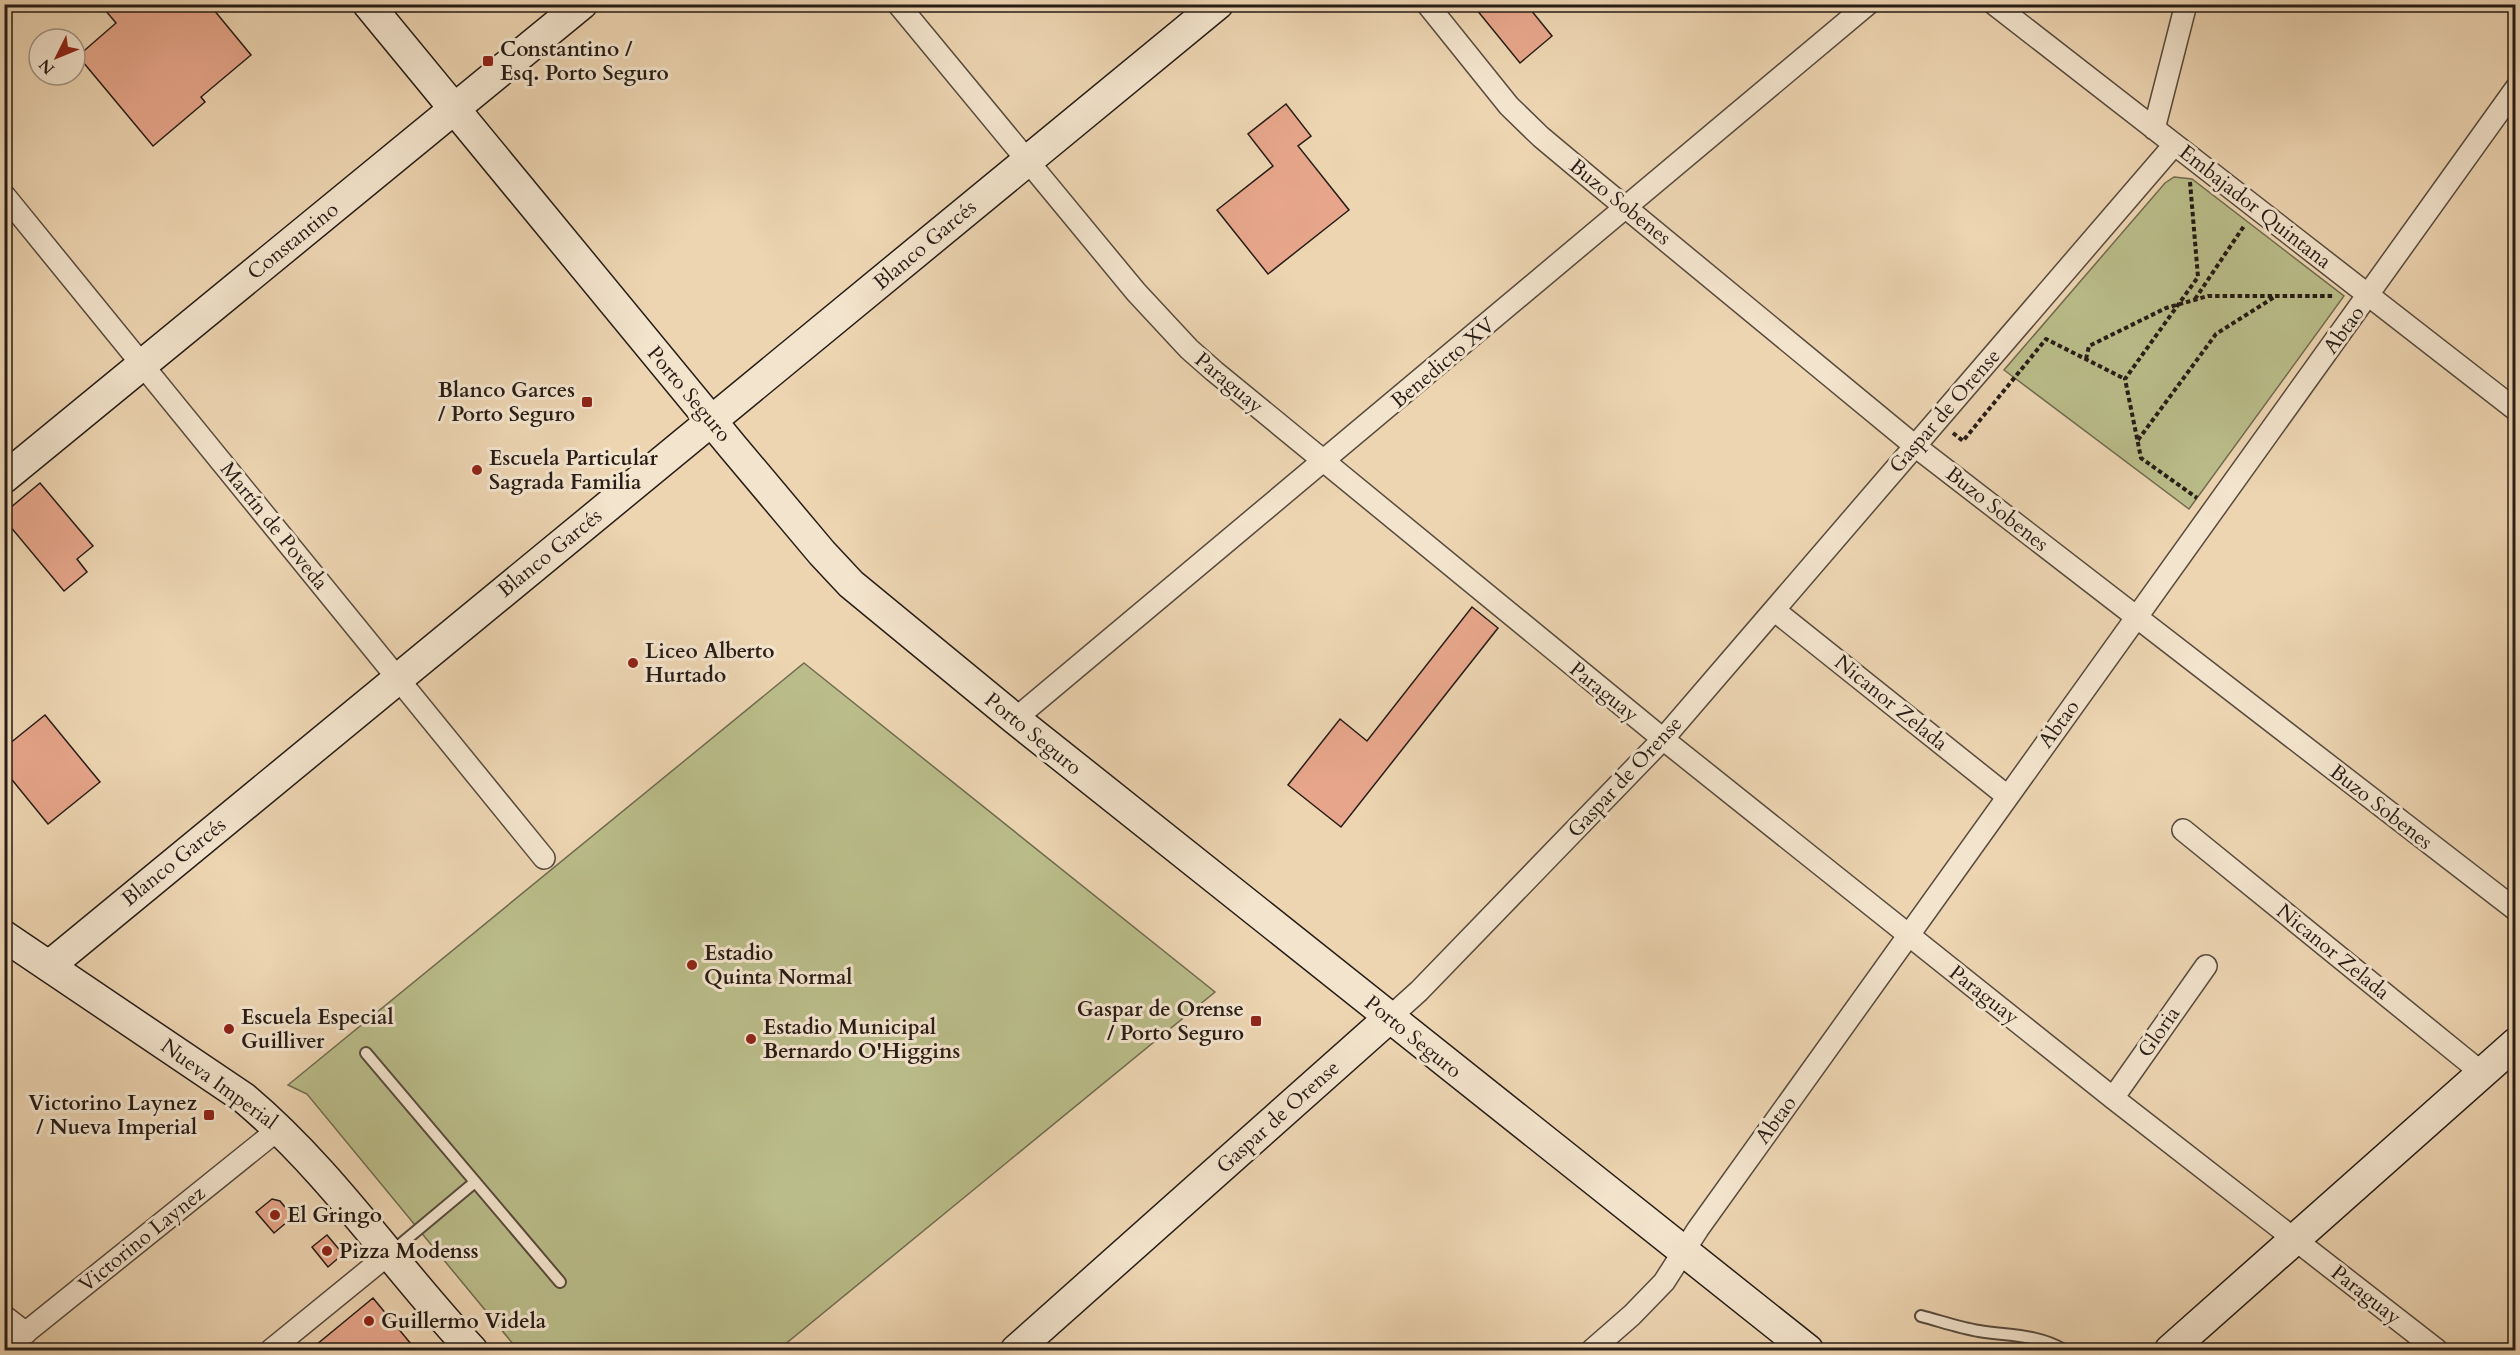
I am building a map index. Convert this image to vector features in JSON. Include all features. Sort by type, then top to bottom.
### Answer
[{"type":"street","name":"Porto Seguro","points":[[368,4],[711,421],[822,553],[851,584],[1015,719],[1808,1350]]},
{"type":"street","name":"Constantino","points":[[4,478],[582,4]]},
{"type":"street","name":"Paraguay","points":[[898,4],[1136,292],[1175,335],[1214,371],[1663,739],[2113,1098],[2437,1350]]},
{"type":"street","name":"Blanco Garcés","points":[[49,966],[1218,4]]},
{"type":"street","name":"Buzo Sobenes","points":[[1427,4],[1494,89],[1524,122],[1627,208],[1915,446],[2516,910]]},
{"type":"street","name":"Benedicto XV","points":[[1015,719],[1324,463],[1868,4]]},
{"type":"street","name":"Embajador Quintana","points":[[1994,4],[2516,410]]},
{"type":"street","points":[[2154,129],[2186,4]]},
{"type":"street","name":"Abtao","points":[[1592,1350],[1664,1282],[1908,935],[2214,509],[2361,290],[2516,88]]},
{"type":"street","name":"Gaspar de Orense","points":[[1016,1350],[1389,1018],[1427,982],[1663,739],[2174,145]]},
{"type":"street","name":"Martín de Poveda","points":[[4,195],[544,858]]},
{"type":"street","name":"Nicanor Zelada","points":[[1774,610],[2007,796]]},
{"type":"street","name":"Nicanor Zelada","points":[[2183,830],[2482,1073]]},
{"type":"street","name":"Nueva Imperial","points":[[4,936],[244,1098],[280,1128],[315,1164],[472,1350]]},
{"type":"street","name":"Gloria","points":[[2113,1098],[2206,966]]},
{"type":"street","points":[[2170,1350],[2516,1043]]},
{"type":"street","name":"Victorino Laynez","points":[[4,1350],[280,1128]]},
{"type":"street","points":[[270,1350],[390,1254]]},
{"type":"street","points":[[4,1316],[26,1333]]},
{"type":"lane","points":[[366,1053],[560,1282]]},
{"type":"lane","points":[[390,1254],[475,1182]]},
{"type":"lane","points":[[1921,1316],[1979,1331],[2026,1335],[2054,1344],[2064,1350]]},
{"type":"path","points":[[2191,158],[2192,172],[2189,176],[2198,277],[2125,379],[2141,458],[2214,509]]},
{"type":"path","points":[[2194,299],[2249,218]]},
{"type":"path","points":[[2086,359],[2089,346],[2194,299],[2208,296],[2344,296],[2361,290]]},
{"type":"path","points":[[2137,441],[2216,334],[2276,296]]},
{"type":"path","points":[[1937,420],[1962,441],[2046,339],[2125,379]]},
{"type":"green space","points":[[2174,177],[2192,179],[2344,296],[2189,509],[2004,370],[2165,183]]},
{"type":"green space","name":"Estadio Municipal Bernardo O'Higgins","points":[[804,663],[1215,992],[778,1350],[518,1350],[307,1094],[288,1085]]},
{"type":"building","points":[[100,4],[209,4],[251,55],[201,97],[205,102],[153,146],[87,67],[87,48],[116,23]]},
{"type":"building","points":[[1472,4],[1526,4],[1552,36],[1520,63]]},
{"type":"building","points":[[1286,104],[1311,136],[1298,146],[1349,210],[1268,274],[1217,210],[1273,166],[1248,134]]},
{"type":"building","points":[[40,483],[93,546],[77,559],[87,572],[64,591],[4,519],[4,513]]},
{"type":"building","points":[[1472,607],[1498,628],[1341,827],[1288,785],[1340,719],[1367,741]]},
{"type":"building","points":[[45,715],[100,782],[48,824],[4,770],[4,748]]},
{"type":"building","name":"El Gringo","points":[[272,1199],[280,1201],[293,1217],[274,1233],[256,1212]]},
{"type":"building","name":"Pizza Modenss","points":[[327,1235],[343,1254],[328,1267],[312,1247]]},
{"type":"building","name":"Guillermo Videla","points":[[373,1298],[416,1350],[310,1350]]},
{"type":"place","name":"Constantino / Esq. Porto Seguro","points":[[488,61]]},
{"type":"place","name":"Blanco Garces / Porto Seguro","points":[[587,402]]},
{"type":"place","name":"Escuela Particular Sagrada Familia","points":[[477,470]]},
{"type":"place","name":"Liceo Alberto Hurtado","points":[[633,663]]},
{"type":"place","name":"Estadio Quinta Normal","points":[[692,965]]},
{"type":"place","name":"Gaspar de Orense / Porto Seguro","points":[[1256,1021]]},
{"type":"place","name":"Escuela Especial Guilliver","points":[[229,1029]]},
{"type":"place","name":"Estadio Municipal Bernardo O'Higgins","points":[[751,1039]]},
{"type":"place","name":"Victorino Laynez / Nueva Imperial","points":[[209,1115]]},
{"type":"place","name":"El Gringo","points":[[275,1215]]},
{"type":"place","name":"Pizza Modenss","points":[[327,1251]]},
{"type":"place","name":"Guillermo Videla","points":[[369,1321]]}]
